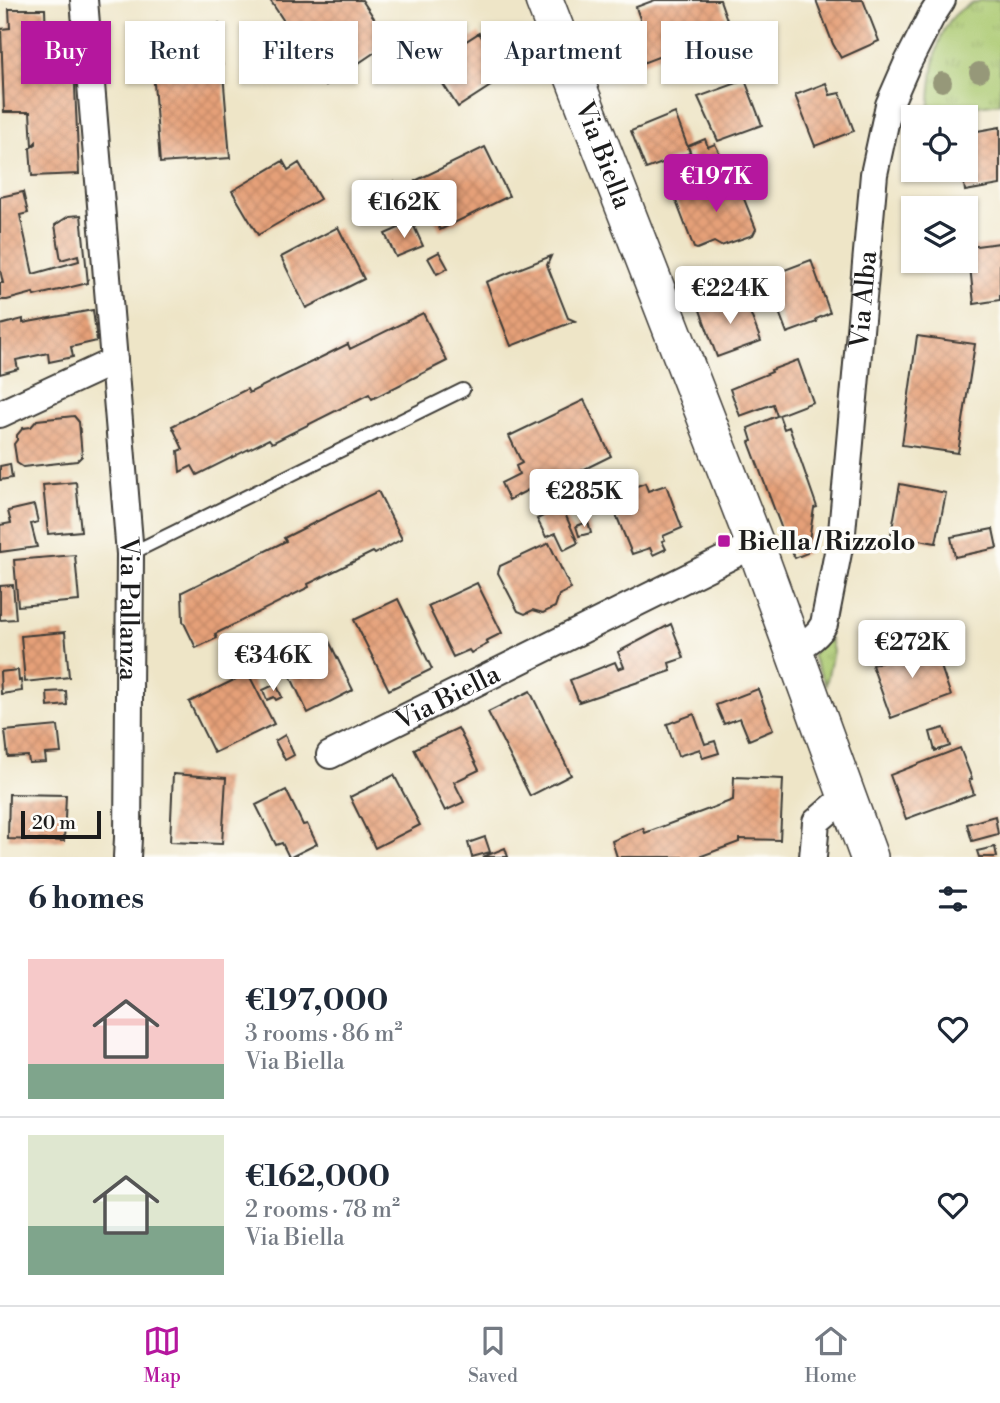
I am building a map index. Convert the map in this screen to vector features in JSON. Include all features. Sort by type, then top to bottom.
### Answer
[{"type":"main road","name":"Via Biella","points":[[544,0],[755,544],[869,857]]},
{"type":"street","name":"Via Pallanza","points":[[84,0],[130,554],[127,857]]},
{"type":"street","name":"Via Alba","points":[[794,651],[821,630],[827,614],[842,532],[874,174],[889,105],[925,28],[942,0]]},
{"type":"street","points":[[0,414],[114,361]]},
{"type":"street","name":"Via Biella","points":[[330,755],[755,544]]},
{"type":"street","points":[[781,614],[827,614]]},
{"type":"street","points":[[813,857],[816,822],[846,796]]},
{"type":"lane","points":[[130,554],[463,390]]},
{"type":"green space","points":[[982,0],[1000,0],[1000,103],[978,106],[930,105],[939,42],[952,18],[969,5]]},
{"type":"green space","points":[[830,639],[833,651],[826,685],[812,656]]},
{"type":"building","points":[[270,0],[362,0],[376,21],[372,21],[372,54],[358,64],[358,21],[284,21]]},
{"type":"building","points":[[655,0],[720,0],[727,20],[661,21],[661,56],[647,61],[647,21],[641,21],[636,7]]},
{"type":"building","points":[[816,0],[863,0],[879,41],[841,58]]},
{"type":"building","points":[[9,9],[45,9],[45,21],[21,21],[21,84],[75,84],[79,174],[32,176],[30,148],[36,144],[36,142],[32,146],[30,112],[4,112],[1,29],[10,28]]},
{"type":"building","points":[[479,33],[481,36],[481,84],[494,84],[458,107],[443,84],[467,84],[467,41]]},
{"type":"building","points":[[826,83],[830,95],[840,93],[854,131],[815,146],[795,95]]},
{"type":"building","points":[[154,84],[224,84],[230,158],[160,163]]},
{"type":"building","points":[[734,84],[747,84],[762,125],[718,141],[698,97]]},
{"type":"building","points":[[675,113],[690,153],[646,169],[631,131]]},
{"type":"building","points":[[1000,127],[1000,185],[965,191],[964,182],[978,182],[978,131]]},
{"type":"building","points":[[705,139],[708,147],[715,144],[720,154],[695,164],[688,146]]},
{"type":"building","points":[[485,147],[509,196],[440,230],[415,181]]},
{"type":"building","points":[[283,161],[288,170],[299,163],[320,199],[258,235],[232,191]]},
{"type":"building","points":[[731,177],[736,179],[756,229],[753,235],[721,246],[714,242],[694,248],[676,201],[678,197]]},
{"type":"building","points":[[394,182],[401,198],[393,201],[385,187]]},
{"type":"building","points":[[23,192],[28,213],[20,215],[33,274],[79,261],[78,255],[61,260],[55,225],[69,216],[81,215],[88,283],[34,296],[33,293],[0,300],[0,283],[3,283],[0,270],[0,197]]},
{"type":"building","points":[[412,222],[423,246],[396,257],[385,234]]},
{"type":"building","points":[[338,227],[364,279],[306,308],[281,257]]},
{"type":"building","points":[[1000,243],[1000,300],[974,304],[971,273],[978,273],[978,246]]},
{"type":"building","points":[[439,252],[448,268],[437,274],[428,258]]},
{"type":"building","points":[[551,256],[547,265],[568,318],[575,321],[511,346],[486,282]]},
{"type":"building","points":[[811,260],[830,313],[816,319],[817,322],[787,333],[766,277]]},
{"type":"building","points":[[743,294],[761,341],[717,357],[700,310]]},
{"type":"building","points":[[93,310],[97,341],[71,347],[73,357],[49,362],[48,353],[16,360],[18,369],[0,374],[0,325],[23,319],[23,323]]},
{"type":"building","points":[[423,313],[447,361],[372,399],[369,394],[272,443],[269,439],[197,475],[192,466],[180,472],[178,451],[183,449],[172,426],[247,389],[249,393],[348,344],[350,349]]},
{"type":"building","points":[[917,336],[975,344],[958,453],[902,445]]},
{"type":"building","points":[[798,360],[813,402],[779,415],[784,429],[789,427],[817,507],[814,508],[807,553],[795,558],[749,442],[752,441],[748,428],[777,416],[773,404],[740,416],[730,389]]},
{"type":"building","points":[[584,400],[611,456],[530,496],[528,490],[509,500],[501,483],[519,474],[516,466],[522,463],[509,436]]},
{"type":"building","points":[[74,416],[79,422],[82,456],[77,461],[23,467],[17,463],[14,444],[23,428],[31,427],[37,420]]},
{"type":"building","points":[[10,464],[12,478],[0,480],[0,466]]},
{"type":"building","points":[[76,482],[81,531],[48,534],[43,485]]},
{"type":"building","points":[[645,483],[648,491],[666,485],[682,528],[663,536],[666,549],[653,555],[650,548],[632,554],[615,512],[618,511],[612,495]]},
{"type":"building","points":[[900,484],[946,493],[936,543],[891,535]]},
{"type":"building","points":[[378,491],[402,539],[308,584],[309,587],[215,634],[217,638],[196,648],[183,621],[182,592],[286,541],[284,538]]},
{"type":"building","points":[[34,505],[38,522],[31,524],[37,547],[0,552],[0,525],[11,523],[8,511]]},
{"type":"building","points":[[562,507],[578,543],[564,550],[556,533],[546,537],[537,519]]},
{"type":"building","points":[[588,522],[591,533],[579,536],[576,526]]},
{"type":"building","points":[[993,529],[997,548],[955,557],[951,537]]},
{"type":"building","points":[[549,543],[571,589],[559,595],[555,607],[543,613],[533,610],[525,614],[518,611],[498,573],[500,566]]},
{"type":"building","points":[[75,555],[79,601],[18,606],[14,560]]},
{"type":"building","points":[[477,583],[502,633],[471,653],[469,650],[453,657],[428,606]]},
{"type":"building","points":[[13,585],[16,619],[0,620],[0,586]]},
{"type":"building","points":[[398,599],[432,669],[389,690],[354,620]]},
{"type":"building","points":[[671,624],[684,658],[669,663],[671,671],[579,702],[570,680],[615,662],[618,669],[624,667],[618,652]]},
{"type":"building","points":[[65,632],[69,677],[25,682],[21,636]]},
{"type":"building","points":[[329,641],[353,690],[308,713],[284,663]]},
{"type":"building","points":[[933,643],[951,696],[891,718],[872,665]]},
{"type":"building","points":[[18,670],[22,691],[1,694],[0,672]]},
{"type":"building","points":[[248,673],[274,724],[214,753],[189,702]]},
{"type":"building","points":[[276,684],[282,697],[267,700],[263,690]]},
{"type":"building","points":[[758,689],[773,730],[749,740],[740,718],[724,724],[716,705]]},
{"type":"building","points":[[66,691],[67,705],[48,707],[47,692]]},
{"type":"building","points":[[530,691],[571,775],[530,796],[488,712]]},
{"type":"building","points":[[694,714],[705,744],[715,741],[719,753],[703,758],[700,749],[678,756],[667,724]]},
{"type":"building","points":[[58,726],[61,753],[45,754],[46,762],[29,763],[28,756],[8,757],[5,731]]},
{"type":"building","points":[[458,728],[479,770],[454,782],[464,802],[445,811],[414,749]]},
{"type":"building","points":[[944,728],[950,746],[935,751],[930,732]]},
{"type":"building","points":[[285,735],[294,755],[285,760],[275,741]]},
{"type":"building","points":[[960,748],[972,779],[969,780],[974,794],[906,819],[890,775]]},
{"type":"building","points":[[173,774],[226,778],[222,844],[170,842]]},
{"type":"building","points":[[394,775],[420,825],[375,848],[350,797]]},
{"type":"building","points":[[734,777],[783,779],[780,840],[739,839],[739,842],[699,857],[617,857],[612,841],[643,828],[645,833],[733,800]]},
{"type":"building","points":[[286,790],[303,825],[307,824],[317,844],[291,857],[282,843],[276,845],[256,805]]},
{"type":"building","points":[[9,794],[66,795],[64,841],[8,839]]},
{"type":"building","points":[[995,816],[998,834],[972,841],[967,824]]},
{"type":"building","points":[[485,837],[490,852],[472,857],[468,843]]},
{"type":"building","points":[[995,847],[997,857],[979,857],[977,851]]},
{"type":"building","points":[[505,848],[508,857],[483,857]]},
{"type":"place","name":"Biella / Rizzolo","points":[[724,541]]}]
